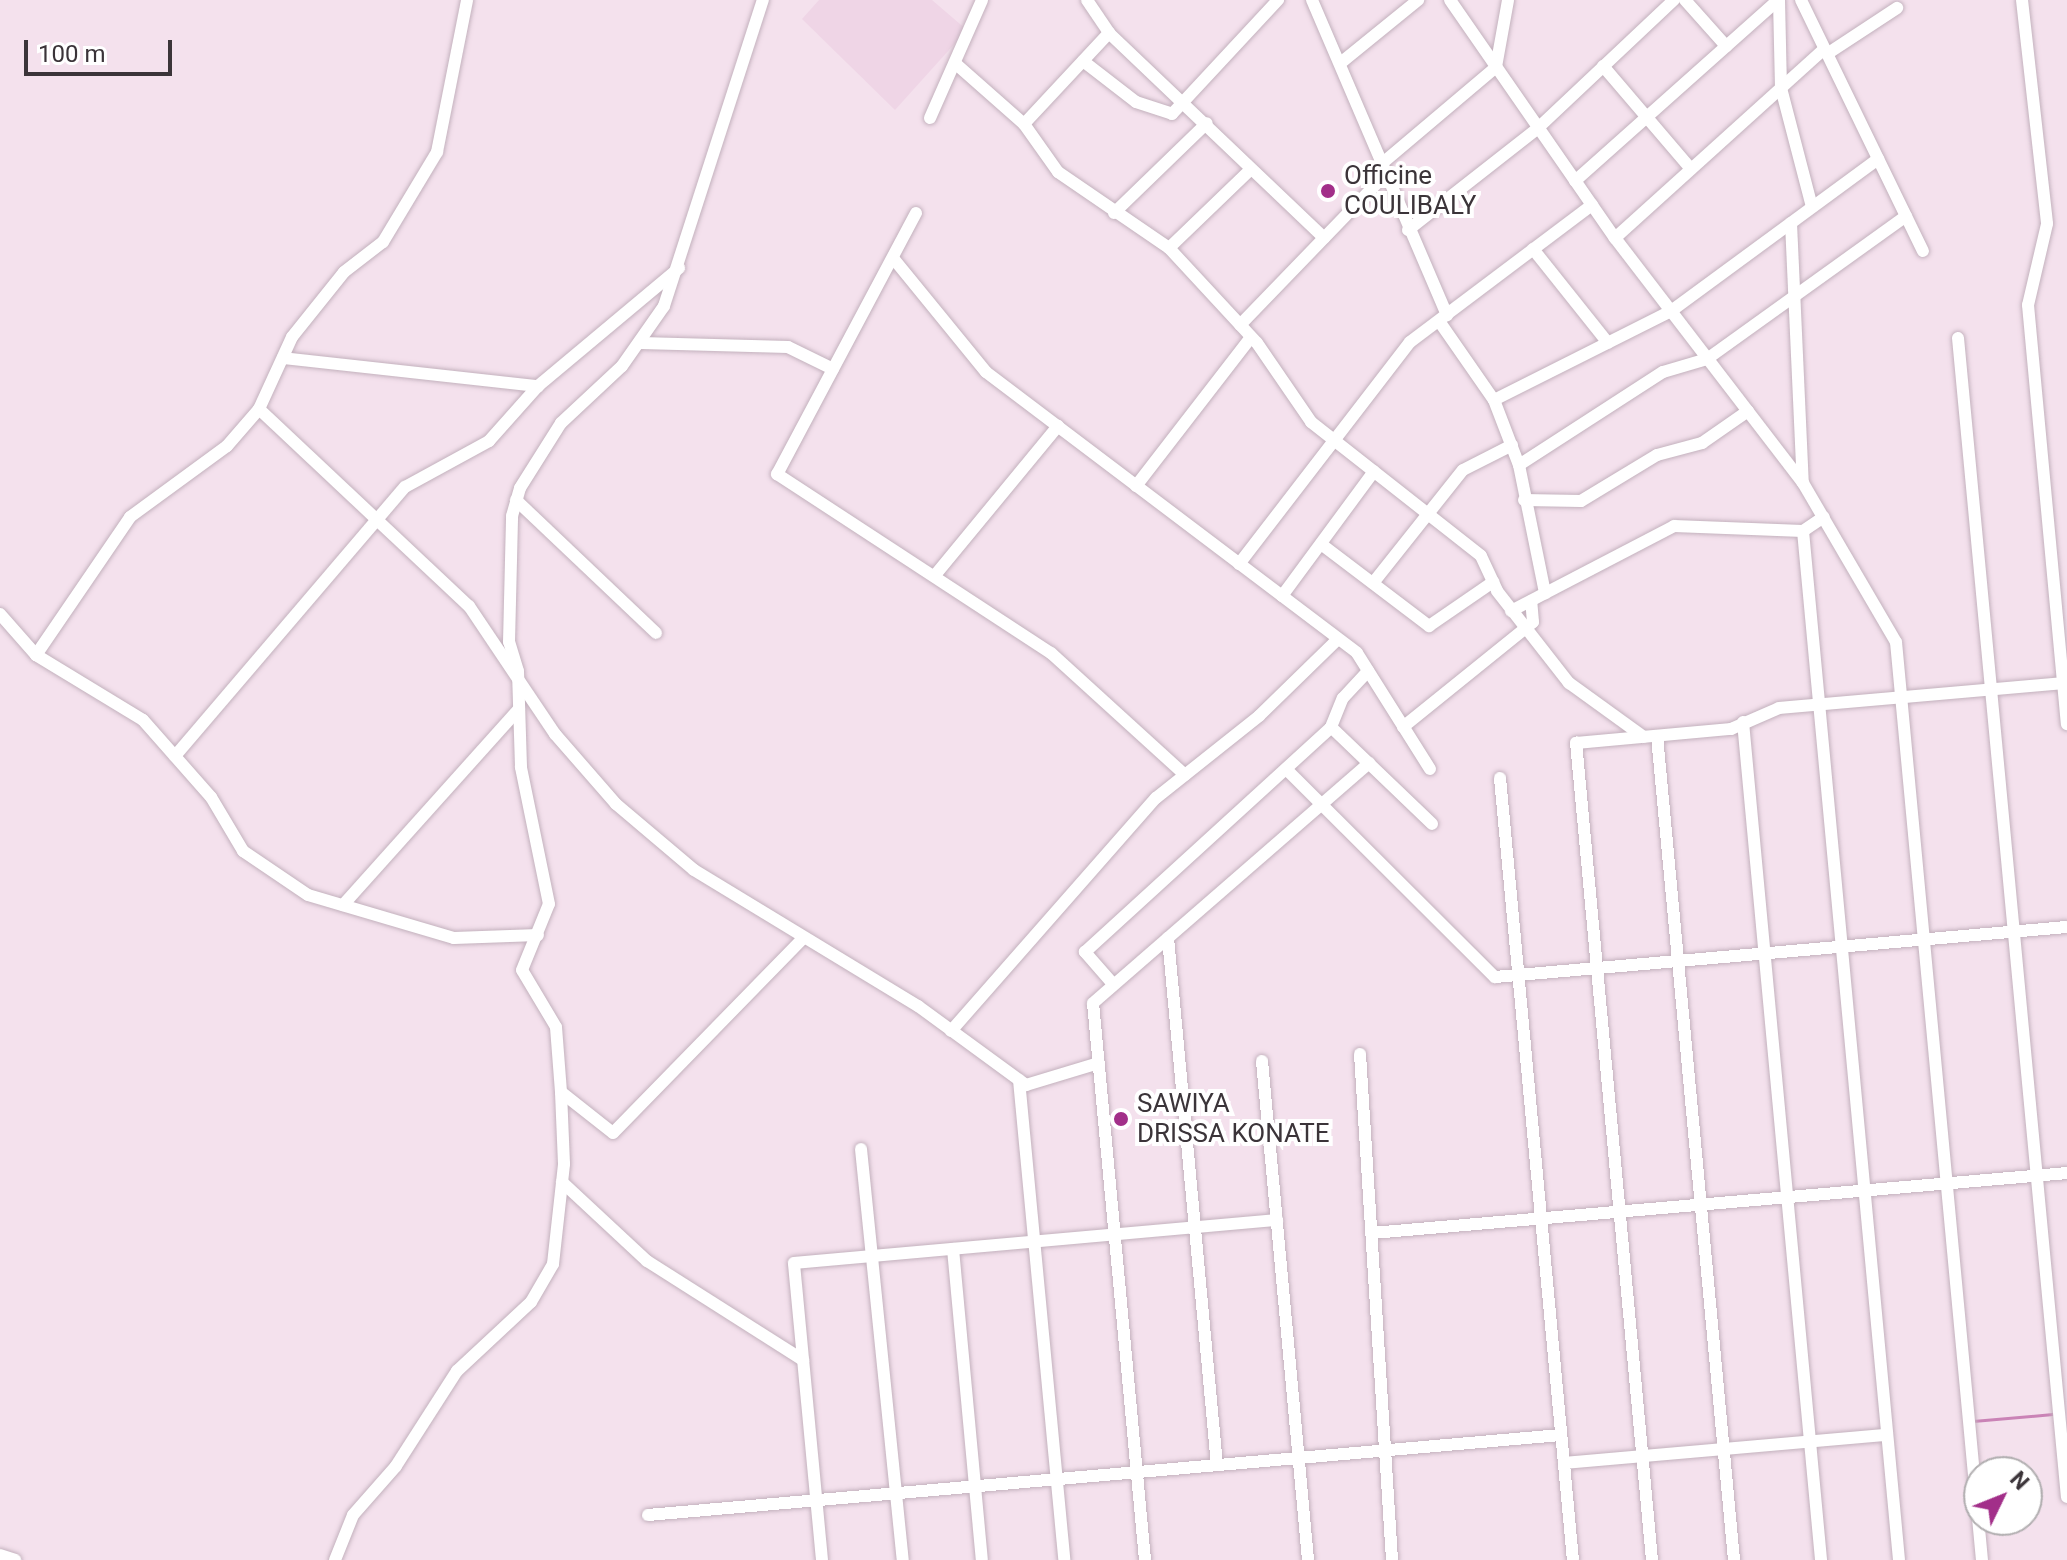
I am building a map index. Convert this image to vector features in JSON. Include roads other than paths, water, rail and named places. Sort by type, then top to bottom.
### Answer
[{"type":"street","points":[[36,655],[130,517],[227,446],[259,409],[283,358],[344,272],[383,242],[437,152],[467,0]]},
{"type":"street","points":[[335,1560],[353,1515],[396,1466],[457,1371],[541,1288],[558,1240],[562,1182],[561,1092],[556,1027],[522,970],[549,904],[521,767],[518,671],[509,642],[506,572],[516,500],[561,423],[641,343],[682,266],[763,0]]},
{"type":"street","points":[[930,118],[982,0]]},
{"type":"street","points":[[1087,0],[1109,33],[1188,102],[1249,171],[1324,238]]},
{"type":"street","points":[[1083,61],[1136,102],[1172,114],[1188,102],[1278,0]]},
{"type":"street","points":[[1312,0],[1343,61],[1381,171],[1443,318],[1494,400],[1512,445],[1519,465],[1545,593]]},
{"type":"street","points":[[1343,61],[1418,0]]},
{"type":"street","points":[[1450,0],[1615,238],[1803,483],[1896,642],[1982,1560]]},
{"type":"street","points":[[1240,325],[1324,238],[1381,171],[1496,67],[1508,0]]},
{"type":"street","points":[[1408,230],[1538,128],[1674,0]]},
{"type":"street","points":[[1685,0],[1726,46]]},
{"type":"street","points":[[1575,181],[1778,0]]},
{"type":"street","points":[[1778,0],[1781,88],[1812,207]]},
{"type":"street","points":[[1801,0],[1923,251]]},
{"type":"street","points":[[2022,0],[2047,224],[2028,305],[2067,724]]},
{"type":"street","points":[[1615,238],[1826,51],[1897,8]]},
{"type":"street","points":[[1024,124],[1109,33]]},
{"type":"street","points":[[956,64],[1024,124],[1058,172],[1169,248],[1251,337],[1311,422],[1481,556],[1511,611],[1569,683],[1644,737]]},
{"type":"street","points":[[1603,66],[1691,169]]},
{"type":"street","points":[[1114,213],[1207,123]]},
{"type":"street","points":[[1494,400],[1671,311],[1878,159]]},
{"type":"street","points":[[1169,248],[1249,171]]},
{"type":"street","points":[[1239,564],[1410,342],[1592,205]]},
{"type":"street","points":[[916,213],[777,474],[936,574],[1051,653],[1185,775]]},
{"type":"street","points":[[1519,465],[1651,378],[1707,359],[1906,216]]},
{"type":"street","points":[[1791,223],[1803,483]]},
{"type":"street","points":[[1533,249],[1608,343]]},
{"type":"street","points":[[893,258],[986,372],[1338,639],[1368,671],[1430,769]]},
{"type":"street","points":[[175,756],[405,487],[489,441],[538,386],[682,266]]},
{"type":"street","points":[[1136,486],[1251,337]]},
{"type":"street","points":[[1958,338],[2036,1175],[2064,1412],[2067,1497]]},
{"type":"street","points":[[641,343],[788,347],[833,369]]},
{"type":"street","points":[[283,358],[538,386]]},
{"type":"street","points":[[259,409],[380,516],[469,606],[518,671],[555,734],[616,804],[694,870],[951,1031],[1026,1085],[1099,1063]]},
{"type":"street","points":[[1524,500],[1581,501],[1657,455],[1702,443],[1748,411]]},
{"type":"street","points":[[936,574],[1058,426]]},
{"type":"street","points":[[1373,583],[1463,470],[1512,445]]},
{"type":"street","points":[[1282,596],[1374,471]]},
{"type":"street","points":[[516,500],[656,633]]},
{"type":"street","points":[[1511,611],[1674,526],[1803,531],[1824,517]]},
{"type":"street","points":[[1803,531],[1899,1560]]},
{"type":"street","points":[[1321,544],[1429,626],[1493,582]]},
{"type":"street","points":[[1403,727],[1533,622],[1531,601]]},
{"type":"street","points":[[0,614],[36,655],[143,720],[175,756],[243,851],[308,895],[454,938],[538,935]]},
{"type":"street","points":[[951,1031],[1156,798],[1338,639]]},
{"type":"street","points":[[1113,984],[1085,952],[1331,727],[1343,698],[1368,671]]},
{"type":"street","points":[[1652,1560],[1576,743],[1657,736],[1743,722],[1819,705],[2065,683]]},
{"type":"street","points":[[343,905],[519,709]]},
{"type":"street","points":[[1743,722],[1821,1560]]},
{"type":"street","points":[[1331,727],[1432,824]]},
{"type":"street","points":[[1657,736],[1734,1560]]},
{"type":"street","points":[[1145,1560],[1093,1003],[1369,763]]},
{"type":"street","points":[[1286,769],[1495,977],[2067,927]]},
{"type":"street","points":[[1500,778],[1573,1560]]},
{"type":"street","points":[[561,1092],[613,1133],[803,938]]},
{"type":"street","points":[[1168,938],[1217,1465]]},
{"type":"street","points":[[1360,1054],[1392,1560]]},
{"type":"street","points":[[1262,1061],[1308,1560]]},
{"type":"street","points":[[1019,1080],[1064,1560]]},
{"type":"street","points":[[861,1149],[903,1560]]},
{"type":"street","points":[[1372,1233],[2067,1173]]},
{"type":"street","points":[[562,1182],[647,1261],[803,1360]]},
{"type":"street","points":[[822,1560],[794,1263],[1277,1220]]},
{"type":"street","points":[[953,1249],[982,1560]]},
{"type":"street","points":[[648,1515],[1561,1435]]},
{"type":"street","points":[[1564,1463],[1887,1435]]},
{"type":"street","points":[[0,1555],[15,1560]]},
{"type":"waterway","points":[[1973,1421],[2053,1414]]},
{"type":"place","name":"Officine COULIBALY","points":[[1328,191]]},
{"type":"place","name":"SAWIYA DRISSA KONATE","points":[[1121,1119]]}]
